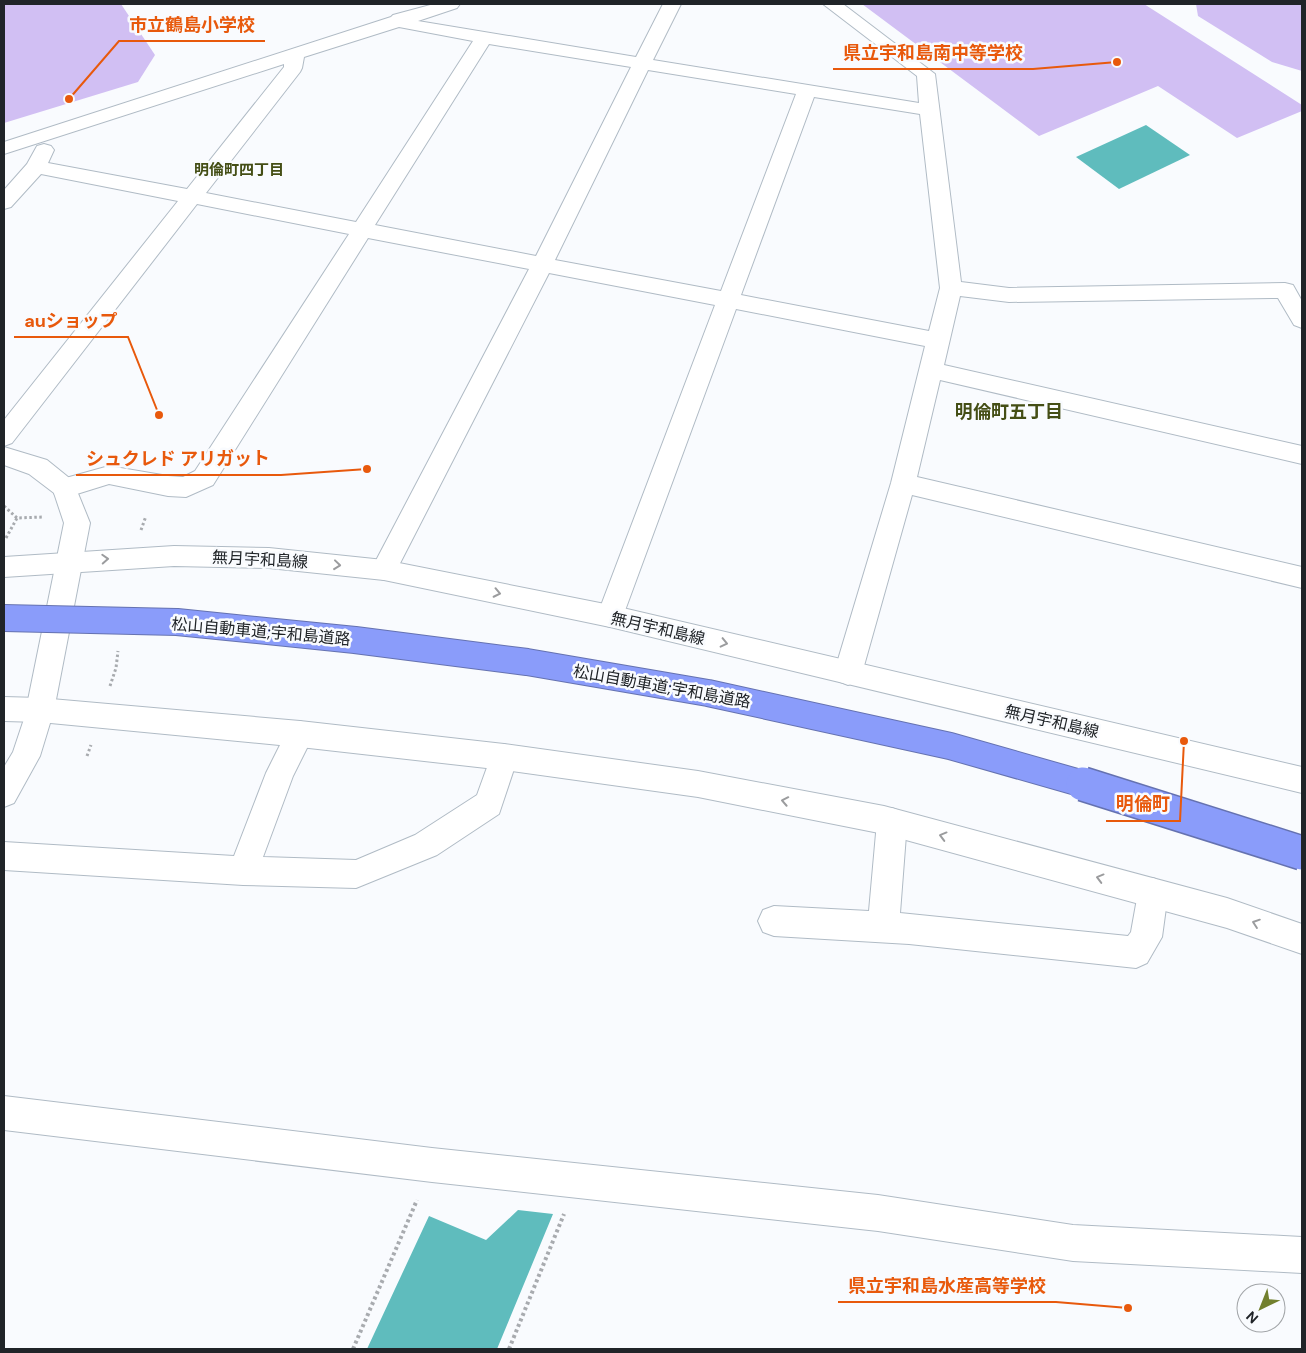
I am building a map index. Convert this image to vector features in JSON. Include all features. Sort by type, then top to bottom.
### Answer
[{"type":"highway","name":"松山自動車道;宇和島道路","points":[[4,618],[177,622],[354,640],[527,662],[708,693],[950,746],[1102,790],[1302,852]]},
{"type":"street","points":[[4,148],[451,4]]},
{"type":"street","points":[[384,570],[543,263],[672,4]]},
{"type":"street","points":[[832,4],[926,74],[951,288],[903,483],[848,673]]},
{"type":"street","points":[[400,19],[407,24],[484,38],[929,110]]},
{"type":"street","points":[[64,488],[108,475],[168,486],[186,487],[204,478],[484,38]]},
{"type":"street","points":[[4,437],[293,68],[295,54]]},
{"type":"street","points":[[610,616],[806,90]]},
{"type":"street","points":[[4,202],[36,167],[46,147],[48,134]]},
{"type":"street","points":[[36,167],[937,340]]},
{"type":"street","points":[[951,288],[1009,295],[1285,290],[1302,320]]},
{"type":"street","points":[[930,370],[1302,455]]},
{"type":"street","points":[[4,456],[38,467],[64,488],[77,522],[71,561],[40,710],[26,756],[4,794]]},
{"type":"street","points":[[903,483],[1302,578]]},
{"type":"street","name":"無月宇和島線","points":[[4,567],[71,561],[174,556],[269,558],[384,570],[610,616],[1302,780]]},
{"type":"street","points":[[4,709],[40,710],[300,734],[504,757],[698,784],[892,822],[1227,913],[1302,939]]},
{"type":"street","points":[[243,871],[280,773],[300,734]]},
{"type":"street","points":[[4,856],[243,871],[356,874],[417,849],[489,804],[504,757]]},
{"type":"street","points":[[883,928],[892,822]]},
{"type":"street","points":[[774,920],[883,928],[1136,952],[1146,938],[1153,893]]},
{"type":"street","points":[[4,1113],[432,1165],[878,1213],[1073,1243],[1302,1255]]},
{"type":"path","points":[[4,506],[18,518],[50,517]]},
{"type":"path","points":[[5,540],[18,518]]},
{"type":"path","points":[[353,1349],[375,1303],[432,1165]]},
{"type":"path","points":[[509,1349],[554,1241],[576,1181]]},
{"type":"shaded area","points":[[4,4],[121,4],[155,55],[138,82],[4,123]]},
{"type":"shaded area","points":[[862,4],[1144,4],[1302,105],[1302,111],[1237,138],[1158,86],[1039,136]]},
{"type":"shaded area","points":[[1196,4],[1302,4],[1302,71],[1272,62],[1198,16]]},
{"type":"water","points":[[1146,125],[1190,155],[1119,189],[1076,157]]},
{"type":"water","points":[[518,1210],[553,1214],[497,1349],[367,1349],[429,1216],[486,1240]]},
{"type":"place","name":"県立宇和島南中等学校","points":[[1117,62]]},
{"type":"place","name":"市立鶴島小学校","points":[[69,99]]},
{"type":"place","name":"auショップ","points":[[159,415]]},
{"type":"place","name":"シュクレド アリガット","points":[[367,469]]},
{"type":"place","name":"明倫町","points":[[1184,741]]},
{"type":"place","name":"県立宇和島水産高等学校","points":[[1128,1308]]},
{"type":"district","name":"明倫町四丁目","points":[[239,170]]},
{"type":"district","name":"明倫町五丁目","points":[[1009,412]]}]
